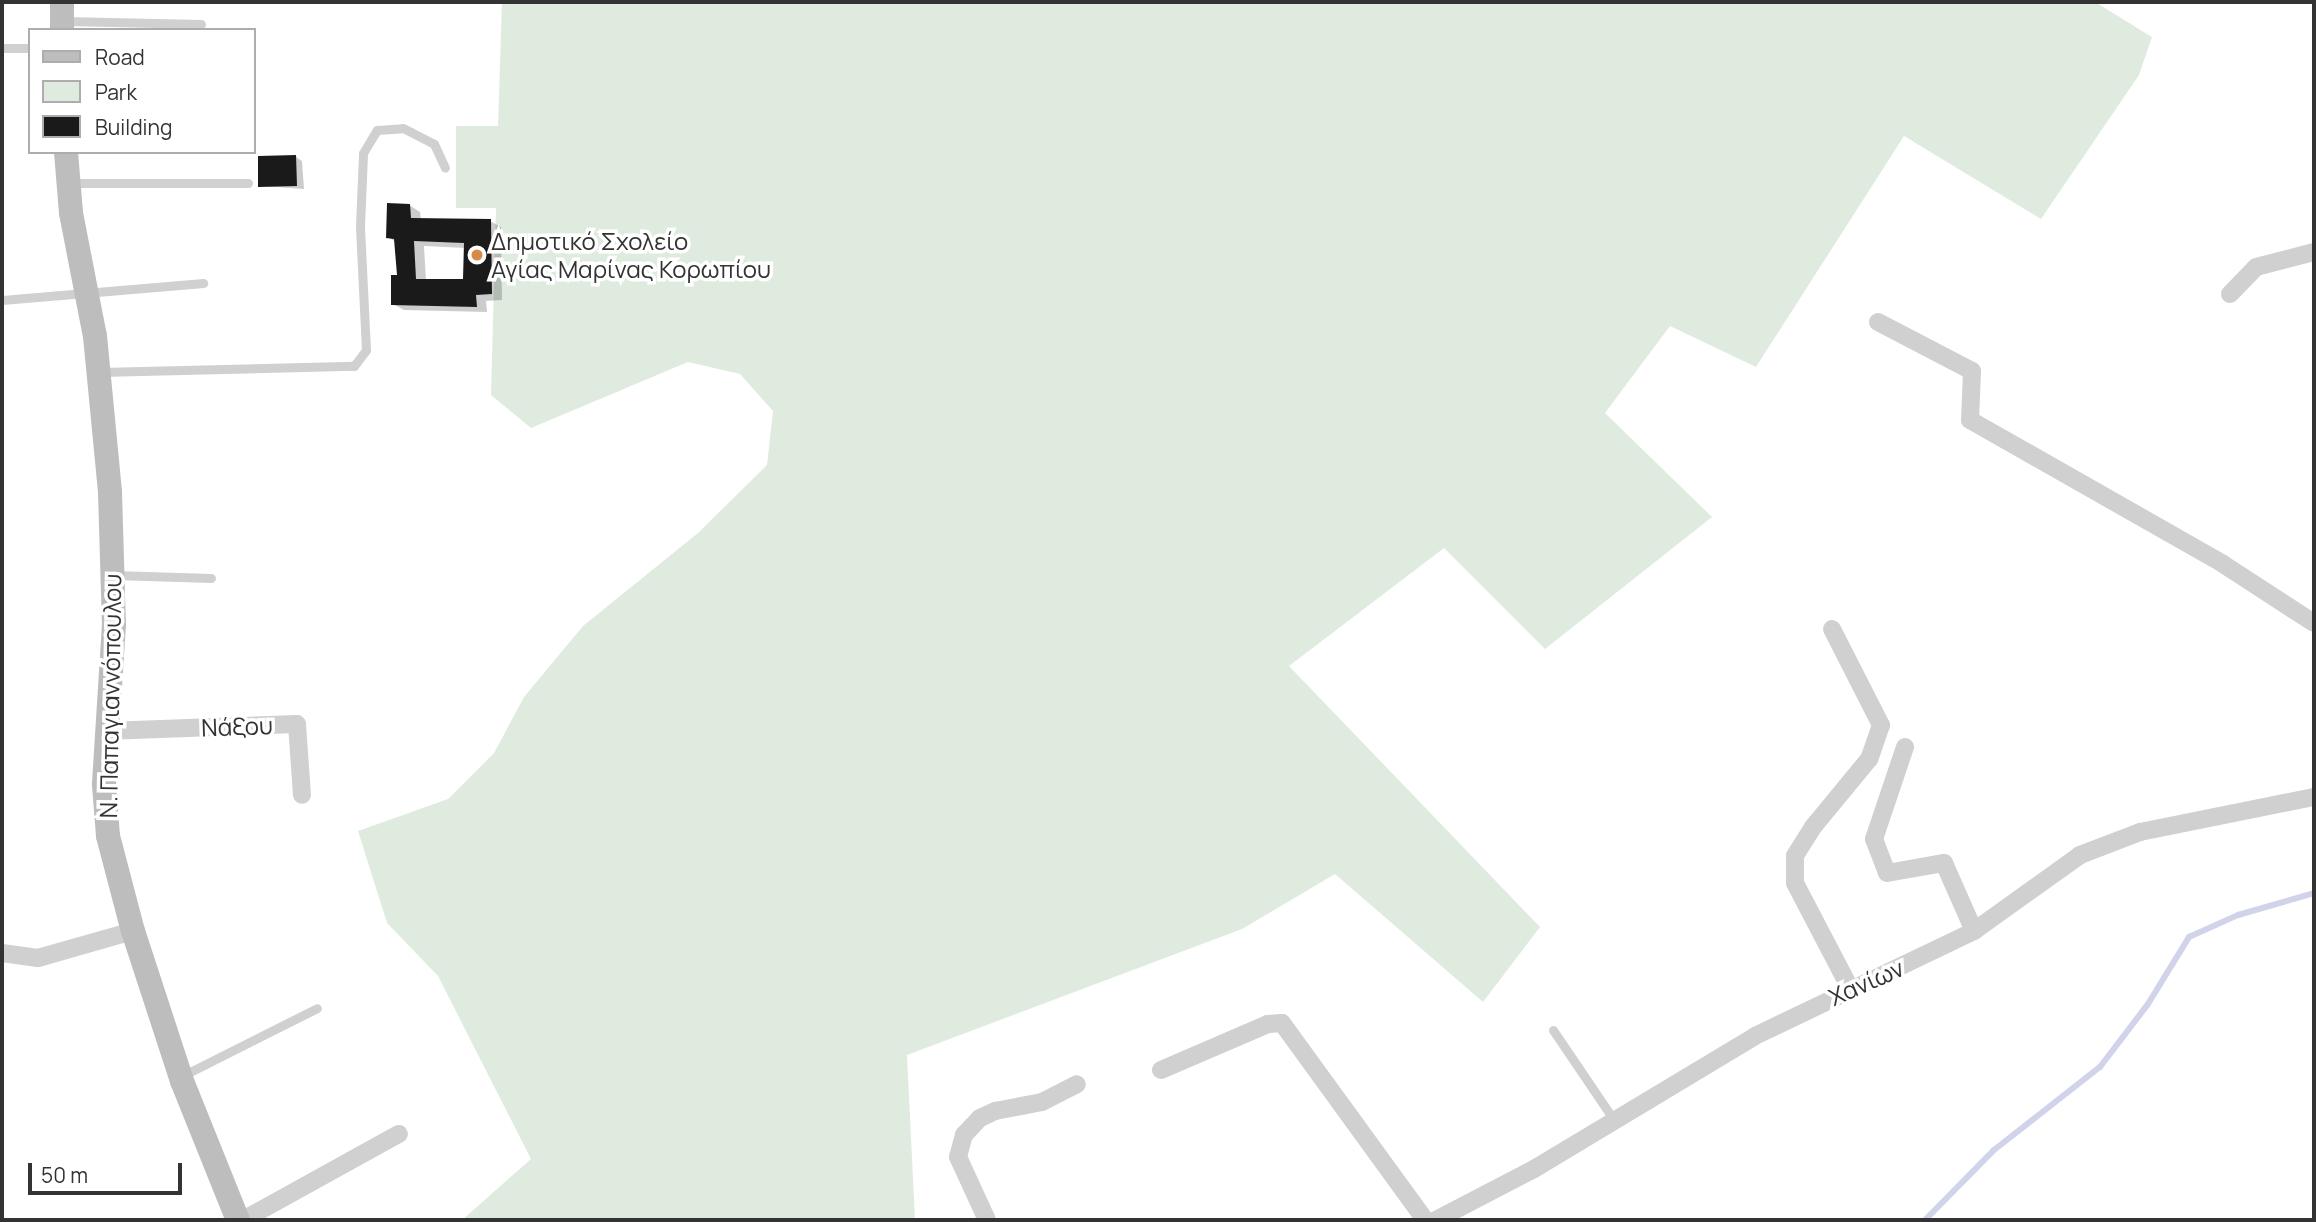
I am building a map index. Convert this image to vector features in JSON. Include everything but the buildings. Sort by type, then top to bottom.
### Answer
[{"type":"street","name":"Ν. Παπαγιαννόπουλου","points":[[66,154],[99,372],[110,492],[112,575],[106,731],[108,836],[133,931],[181,1077],[240,1220]]},
{"type":"street","points":[[2230,294],[2256,267],[2314,252]]},
{"type":"street","points":[[1878,322],[1972,371],[1970,420],[2223,564],[2314,624]]},
{"type":"street","points":[[1832,629],[1881,725],[1869,759],[1813,827],[1795,856],[1795,883],[1850,988]]},
{"type":"street","name":"Νάξου","points":[[106,731],[297,724],[302,795]]},
{"type":"street","points":[[1905,747],[1874,839],[1887,873],[1944,863],[1974,932]]},
{"type":"street","name":"Χανίων","points":[[1436,1220],[1614,1120],[1755,1036],[1850,988],[1974,932],[2080,855],[2140,832],[2314,797]]},
{"type":"street","points":[[2,953],[16,958],[51,956],[133,931]]},
{"type":"street","points":[[1161,1070],[1268,1024],[1282,1023],[1425,1220]]},
{"type":"street","points":[[987,1220],[958,1157],[964,1135],[980,1118],[1010,1105],[1042,1102],[1077,1084]]},
{"type":"street","points":[[240,1220],[399,1134]]},
{"type":"lane","points":[[62,17],[201,24]]},
{"type":"lane","points":[[2,48],[28,48]]},
{"type":"lane","points":[[99,372],[355,366],[366,350],[360,226],[363,153],[377,130],[403,128],[434,144],[445,168]]},
{"type":"lane","points":[[69,183],[248,184]]},
{"type":"lane","points":[[2,300],[86,290],[203,283]]},
{"type":"lane","points":[[112,575],[211,579]]},
{"type":"lane","points":[[181,1077],[317,1008]]},
{"type":"lane","points":[[1553,1030],[1614,1120]]},
{"type":"green space","points":[[502,2],[2095,2],[2152,37],[2139,75],[2041,219],[1904,136],[1756,367],[1670,326],[1605,413],[1712,517],[1545,649],[1444,548],[1289,666],[1540,927],[1483,1002],[1335,874],[1242,929],[907,1055],[915,1220],[462,1220],[531,1159],[438,976],[387,923],[358,831],[448,799],[494,753],[524,697],[583,626],[698,533],[767,465],[773,411],[740,374],[688,362],[531,428],[491,395],[496,208],[456,208],[456,126],[498,126]]},
{"type":"waterway","points":[[1925,1220],[1994,1150],[2100,1067],[2148,1004],[2189,937],[2238,915],[2314,893]]},
{"type":"place","name":"Δημοτικό Σχολείο Αγίας Μαρίνας Κορωπίου","points":[[477,255]]}]
